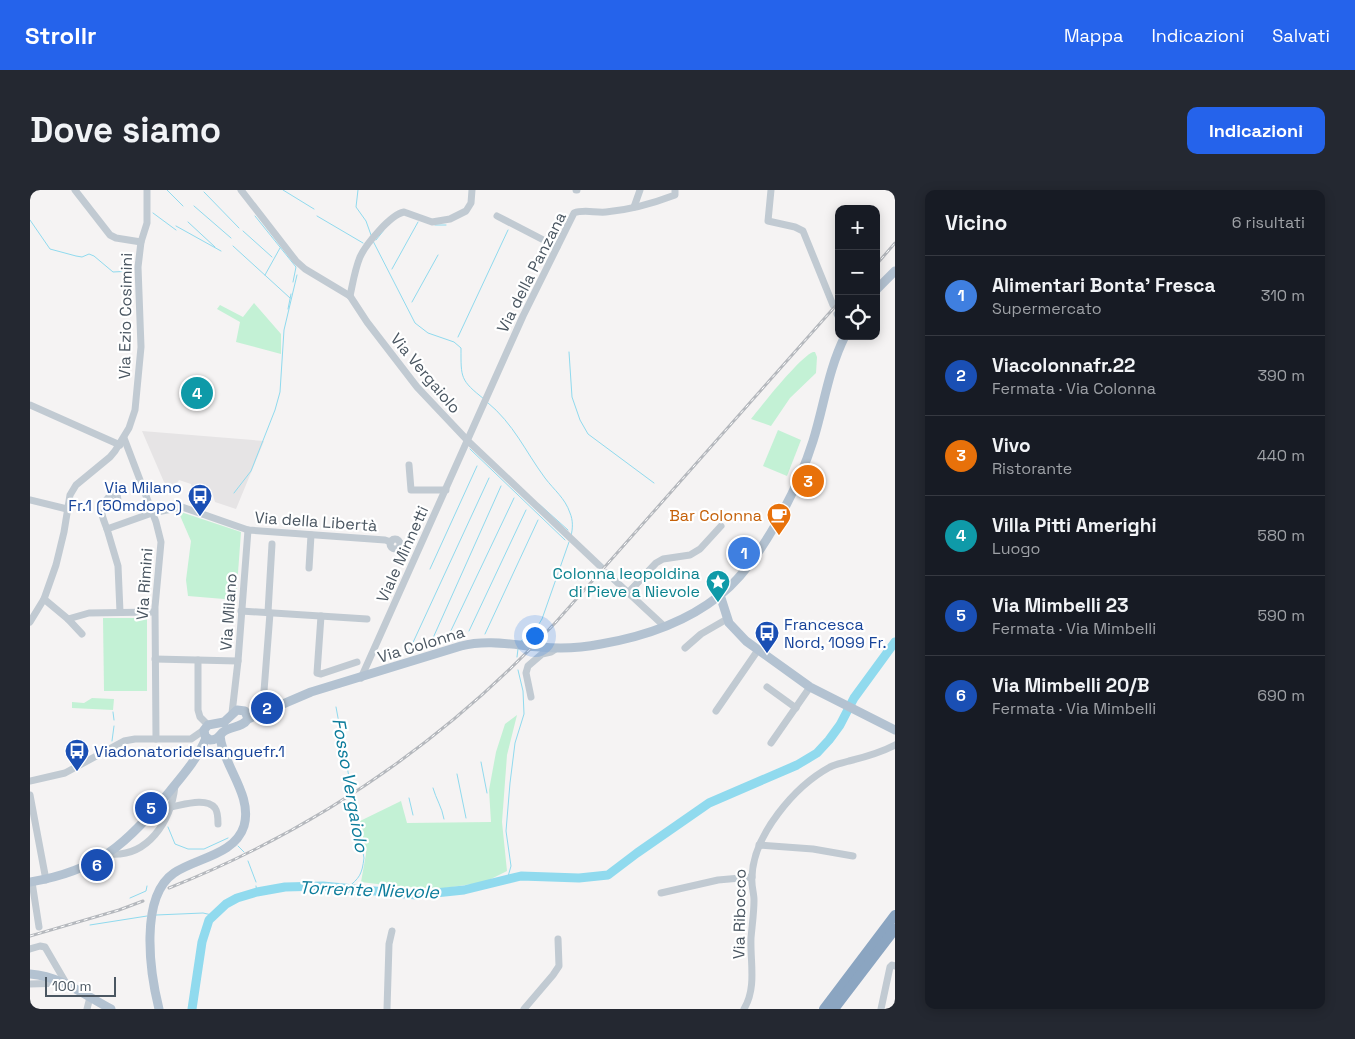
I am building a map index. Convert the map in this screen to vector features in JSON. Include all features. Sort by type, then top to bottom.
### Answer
[{"type":"highway","points":[[824,1009],[895,915]]},
{"type":"highway","points":[[834,1009],[895,929]]},
{"type":"main road","points":[[880,286],[895,271]]},
{"type":"main road","name":"Via Colonna","points":[[242,714],[274,709],[311,692],[469,644],[490,642],[542,651],[601,644],[624,640],[664,626],[694,612],[720,595],[747,566],[763,545],[778,519],[794,487],[813,440],[832,368],[842,340]]},
{"type":"main road","points":[[720,595],[727,619],[735,632],[746,641],[810,687],[895,730]]},
{"type":"main road","points":[[31,882],[46,880],[77,871],[108,854],[131,836],[203,752],[210,735],[224,722],[242,714],[243,724],[210,735]]},
{"type":"main road","points":[[157,1006],[152,978],[151,941],[152,908],[156,895],[165,880],[177,871],[227,848],[235,841],[242,831],[246,813],[243,799],[224,755],[210,735]]},
{"type":"main road","points":[[30,974],[49,977],[66,983],[111,1009]]},
{"type":"street","points":[[75,190],[110,235],[116,238],[141,242]]},
{"type":"street","name":"Via Ezio Cosimini","points":[[30,622],[44,599],[61,548],[72,489],[84,477],[110,458],[129,428],[135,410],[140,360],[138,280],[141,242],[147,223],[147,190]]},
{"type":"street","name":"Via Vergaiolo","points":[[241,190],[296,261],[305,269],[350,296],[367,322],[417,387],[468,441],[664,626]]},
{"type":"street","points":[[350,296],[361,255],[394,216],[404,212],[432,222],[450,219],[466,211],[471,202],[472,190]]},
{"type":"street","points":[[634,207],[640,190]]},
{"type":"street","name":"Via della Panzana","points":[[468,441],[523,316],[574,214],[577,212],[605,212],[657,202],[675,195],[675,190]]},
{"type":"street","points":[[772,190],[768,221],[795,227],[802,231],[833,304]]},
{"type":"street","points":[[497,216],[557,247]]},
{"type":"street","points":[[30,406],[122,441]]},
{"type":"street","name":"Via Rimini","points":[[122,441],[152,513],[161,542],[154,612],[156,739]]},
{"type":"street","name":"Viale Minnetti","points":[[361,678],[468,441]]},
{"type":"street","points":[[409,465],[412,490],[446,490]]},
{"type":"street","points":[[30,500],[67,509]]},
{"type":"street","points":[[102,505],[101,511],[118,566],[120,612]]},
{"type":"street","name":"Via della Libertà","points":[[107,529],[152,513],[182,507],[248,530],[386,540],[391,542]]},
{"type":"street","points":[[628,593],[663,558],[690,555],[700,549],[721,526]]},
{"type":"street","name":"Via Milano","points":[[242,714],[235,695],[248,530]]},
{"type":"street","points":[[309,568],[312,535]]},
{"type":"street","points":[[264,691],[272,544]]},
{"type":"street","points":[[44,599],[68,619],[82,634]]},
{"type":"street","points":[[241,610],[367,619]]},
{"type":"street","points":[[68,619],[89,613],[154,612]]},
{"type":"street","points":[[321,616],[318,673],[321,674],[356,662]]},
{"type":"street","points":[[686,648],[701,634],[727,619]]},
{"type":"street","points":[[716,711],[758,650]]},
{"type":"street","points":[[531,697],[527,668],[542,651]]},
{"type":"street","points":[[155,659],[238,661]]},
{"type":"street","points":[[30,781],[65,773],[124,741],[135,739],[191,739],[210,735],[198,710],[198,660]]},
{"type":"street","points":[[767,686],[796,708]]},
{"type":"street","points":[[771,743],[810,687]]},
{"type":"street","name":"Via Ribocco","points":[[744,1009],[748,1003],[752,981],[751,941],[754,901],[752,878],[759,845],[774,818],[802,788],[831,766],[881,752],[895,745]]},
{"type":"street","points":[[108,854],[119,854],[135,850],[150,840],[172,808],[175,785]]},
{"type":"street","points":[[30,794],[33,830],[46,880]]},
{"type":"street","points":[[172,808],[201,802],[210,804],[215,808],[218,824]]},
{"type":"street","points":[[759,845],[813,849],[853,856]]},
{"type":"street","points":[[661,892],[718,880],[752,878]]},
{"type":"street","points":[[31,882],[39,926]]},
{"type":"street","points":[[386,1009],[389,944],[392,931]]},
{"type":"street","points":[[524,1009],[559,966],[558,939]]},
{"type":"street","points":[[30,949],[42,945],[46,948],[66,983],[30,984]]},
{"type":"street","points":[[882,1009],[893,966]]},
{"type":"street","points":[[87,1009],[90,997]]},
{"type":"shaded area","points":[[142,431],[264,441],[236,509],[215,502],[213,495],[192,489],[191,484],[179,480],[174,488],[167,489]]},
{"type":"green space","points":[[254,303],[281,334],[281,354],[236,342],[240,322],[217,309],[220,305],[243,317]]},
{"type":"green space","points":[[815,352],[817,357],[816,373],[790,398],[771,426],[751,419],[799,363]]},
{"type":"green space","points":[[778,430],[801,440],[787,476],[763,466]]},
{"type":"green space","points":[[178,511],[241,532],[236,600],[188,596],[186,580],[191,541]]},
{"type":"green space","points":[[103,618],[147,618],[147,691],[104,691]]},
{"type":"green space","points":[[92,698],[114,699],[113,710],[72,708],[72,702],[84,703]]},
{"type":"green space","points":[[517,715],[507,755],[502,822],[507,871],[485,882],[439,889],[361,882],[366,854],[360,821],[401,801],[407,823],[491,822],[489,790],[496,752],[505,724]]},
{"type":"waterway","points":[[167,190],[183,206]]},
{"type":"waterway","points":[[283,190],[314,209]]},
{"type":"waterway","points":[[358,190],[356,207],[366,221],[371,235]]},
{"type":"waterway","points":[[204,192],[239,228]]},
{"type":"waterway","points":[[194,206],[231,238]]},
{"type":"waterway","points":[[153,213],[176,230]]},
{"type":"waterway","points":[[255,216],[296,267],[293,282]]},
{"type":"waterway","points":[[317,216],[363,243]]},
{"type":"waterway","points":[[30,220],[50,249],[82,257],[89,254],[113,272],[132,271]]},
{"type":"waterway","points":[[188,222],[215,247]]},
{"type":"waterway","points":[[392,269],[418,222]]},
{"type":"waterway","points":[[435,225],[446,225]]},
{"type":"waterway","points":[[176,226],[221,251]]},
{"type":"waterway","points":[[376,240],[384,230]]},
{"type":"waterway","points":[[458,337],[508,230]]},
{"type":"waterway","points":[[243,231],[272,257]]},
{"type":"waterway","points":[[373,241],[415,323],[428,333],[454,342],[461,348],[463,378],[484,399]]},
{"type":"waterway","points":[[233,246],[290,298]]},
{"type":"waterway","points":[[265,275],[280,248]]},
{"type":"waterway","points":[[412,302],[438,255]]},
{"type":"waterway","points":[[234,493],[251,471],[275,410],[280,392],[284,330],[297,275]]},
{"type":"waterway","points":[[288,309],[291,294]]},
{"type":"waterway","points":[[569,352],[572,397],[580,420],[588,434],[654,483]]},
{"type":"waterway","points":[[487,402],[505,419],[545,478],[565,503],[572,518],[571,536]]},
{"type":"waterway","points":[[470,449],[565,540]]},
{"type":"waterway","points":[[430,569],[477,466]]},
{"type":"waterway","points":[[410,649],[489,478]]},
{"type":"waterway","points":[[429,647],[501,486]]},
{"type":"waterway","points":[[446,641],[514,498]]},
{"type":"waterway","points":[[539,504],[568,530]]},
{"type":"waterway","points":[[469,631],[526,510]]},
{"type":"waterway","points":[[485,634],[538,520]]},
{"type":"waterway","points":[[520,642],[537,627],[542,619],[569,542]]},
{"type":"waterway","name":"Torrente Nievole","points":[[192,1009],[202,942],[209,920],[226,904],[237,898],[285,887],[323,886],[416,895],[464,890],[521,876],[579,878],[608,875],[709,803],[797,765],[817,753],[840,725],[854,698],[895,642]]},
{"type":"waterway","points":[[517,657],[518,649]]},
{"type":"waterway","points":[[507,880],[511,866],[506,831],[510,783],[515,743],[524,714],[523,691],[518,670]]},
{"type":"waterway","name":"Fosso Vergaiolo","points":[[336,707],[364,858],[360,875],[347,888]]},
{"type":"waterway","points":[[113,712],[114,720]]},
{"type":"waterway","points":[[112,741],[114,726]]},
{"type":"waterway","points":[[481,762],[487,793]]},
{"type":"waterway","points":[[457,774],[466,818]]},
{"type":"waterway","points":[[433,788],[444,819]]},
{"type":"waterway","points":[[409,798],[413,815]]},
{"type":"waterway","points":[[168,827],[175,844],[188,849],[204,849],[228,838]]},
{"type":"waterway","points":[[238,846],[244,852]]},
{"type":"waterway","points":[[248,861],[256,882]]},
{"type":"waterway","points":[[130,898],[146,891],[147,886]]},
{"type":"waterway","name":"Torrente Nievole","points":[[256,886],[257,892]]},
{"type":"waterway","points":[[156,915],[203,913],[212,915]]},
{"type":"waterway","points":[[90,925],[147,916]]},
{"type":"railway","points":[[880,260],[895,243]]},
{"type":"railway","points":[[169,888],[277,838],[328,809],[378,777],[471,705],[556,622],[835,307]]},
{"type":"railway","points":[[30,936],[143,901]]},
{"type":"place","name":"Villa Pitti Amerighi","points":[[197,393]]},
{"type":"place","name":"Vivo","points":[[808,481]]},
{"type":"place","name":"Via Milano Fr.1 (50mdopo)","points":[[200,517]]},
{"type":"place","name":"Bar Colonna","points":[[779,536]]},
{"type":"place","name":"Alimentari Bonta' Fresca","points":[[744,553]]},
{"type":"place","name":"Colonna leopoldina di Pieve a Nievole","points":[[718,603]]},
{"type":"place","name":"Francesca Nord, 1099 Fr.","points":[[767,654]]},
{"type":"place","name":"Viacolonnafr.22","points":[[267,708]]},
{"type":"place","name":"Viadonatoridelsanguefr.1","points":[[77,772]]},
{"type":"place","name":"Via Mimbelli 23","points":[[151,808]]},
{"type":"place","name":"Via Mimbelli 20/B","points":[[97,865]]}]
